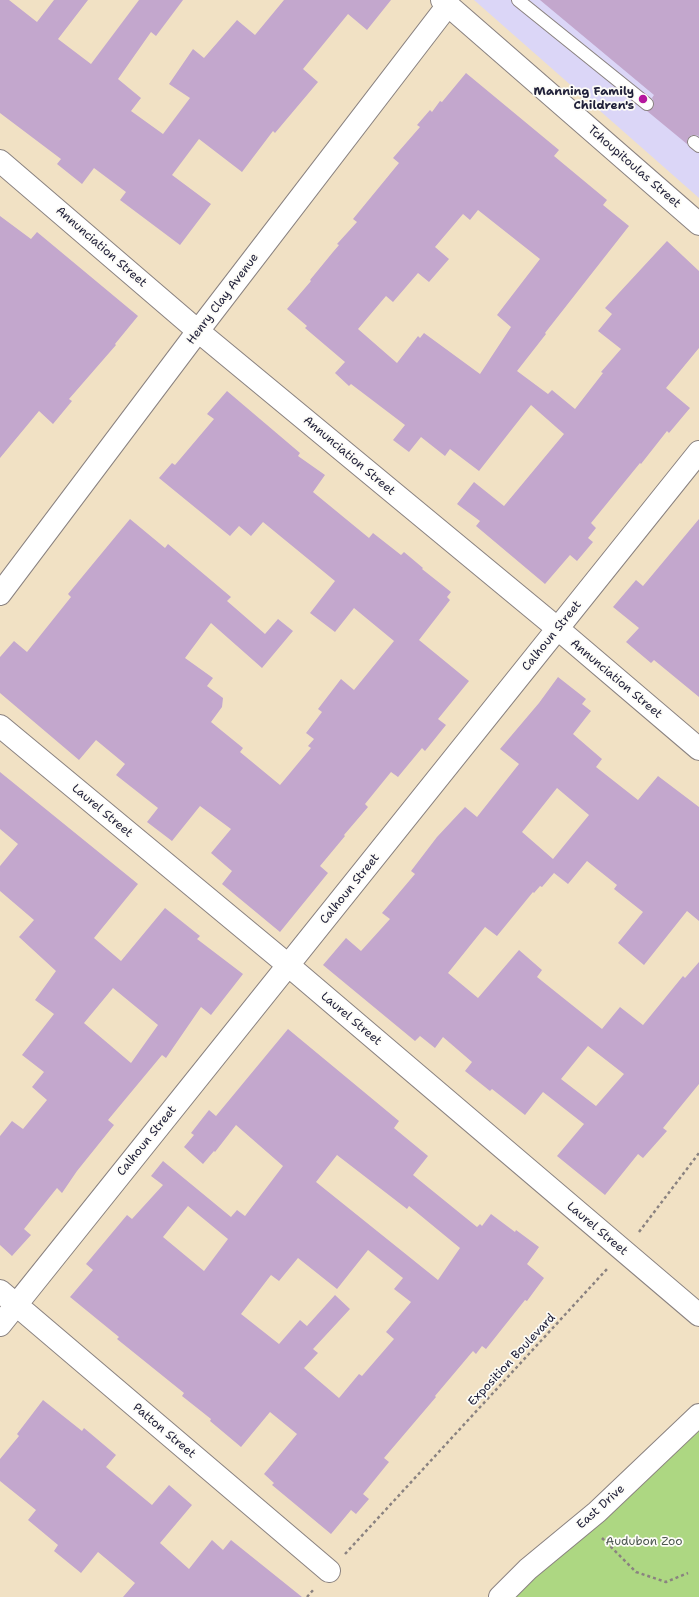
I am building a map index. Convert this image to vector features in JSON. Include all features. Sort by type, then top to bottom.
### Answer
[{"type":"street","name":"Tchoupitoulas Street","points":[[447,2],[699,224]]},
{"type":"street","name":"Henry Clay Avenue","points":[[0,594],[447,2]]},
{"type":"street","name":"Annunciation Street","points":[[0,161],[198,331],[557,628],[699,749]]},
{"type":"street","name":"Calhoun Street","points":[[0,1325],[8,1298],[288,965],[699,452]]},
{"type":"street","name":"Laurel Street","points":[[0,726],[288,965],[699,1315]]},
{"type":"street","name":"Patton Street","points":[[8,1298],[329,1571]]},
{"type":"street","name":"East Drive","points":[[500,1597],[528,1569],[586,1521],[699,1415]]},
{"type":"lane","points":[[518,0],[647,104]]},
{"type":"path","name":"Exposition Boulevard","points":[[329,1571],[624,1251],[699,1152]]},
{"type":"path","points":[[586,1521],[636,1572],[666,1582],[688,1573]]},
{"type":"shaded area","name":"Manning Family Children's","points":[[474,0],[699,0],[699,198]]},
{"type":"green space","name":"Audubon Zoo","points":[[699,1410],[699,1597],[506,1597]]},
{"type":"building","points":[[0,0],[9,0],[37,22],[54,0],[88,0],[58,39],[91,64],[139,0],[183,0],[156,36],[151,32],[118,79],[141,98],[131,111],[163,134],[190,98],[169,84],[193,49],[204,58],[237,20],[255,35],[284,0],[391,0],[367,30],[348,14],[303,69],[318,82],[275,133],[273,131],[242,172],[199,139],[172,175],[211,204],[180,245],[120,200],[126,192],[94,168],[82,184],[57,164],[61,159],[0,113]]},
{"type":"building","points":[[540,0],[699,0],[699,136],[691,135],[687,140],[687,144],[647,111],[653,108],[654,102],[652,98],[654,95]]},
{"type":"building","points":[[466,73],[559,150],[554,156],[607,200],[603,205],[629,226],[517,371],[548,394],[552,390],[575,409],[603,373],[601,372],[621,349],[598,331],[612,314],[605,308],[667,241],[699,271],[699,348],[666,388],[690,408],[669,433],[667,431],[591,523],[596,528],[588,538],[593,542],[577,561],[570,555],[545,584],[476,526],[480,521],[457,504],[474,482],[504,506],[564,434],[531,405],[479,471],[450,449],[445,456],[421,437],[409,452],[393,440],[405,425],[351,384],[349,386],[335,373],[345,362],[305,328],[307,326],[287,309],[339,245],[337,244],[357,222],[353,219],[399,163],[393,158],[420,127],[417,125],[430,110],[432,112],[440,101],[442,102]],"holes":[[[478,210],[540,259],[497,315],[511,327],[480,374],[424,333],[420,338],[418,336],[397,363],[358,329],[386,296],[393,302],[418,273],[429,282],[449,259],[435,247],[463,214],[470,220]]]},
{"type":"building","points":[[0,216],[31,239],[37,232],[138,316],[115,344],[116,345],[69,399],[72,401],[53,424],[39,411],[0,458]]},
{"type":"building","points":[[227,391],[300,453],[298,456],[325,475],[313,492],[369,538],[373,533],[401,555],[404,552],[423,568],[422,569],[451,592],[447,597],[450,600],[419,640],[469,681],[438,719],[446,725],[425,751],[422,748],[398,777],[391,772],[365,804],[368,807],[320,866],[328,873],[280,932],[222,884],[232,871],[211,853],[231,829],[200,806],[172,841],[147,822],[158,808],[116,775],[125,764],[96,740],[79,760],[0,693],[0,657],[14,641],[27,652],[71,597],[68,594],[130,519],[165,548],[168,544],[231,597],[227,601],[265,634],[278,619],[293,631],[262,668],[211,623],[185,658],[213,678],[207,686],[223,698],[222,707],[211,722],[243,748],[240,752],[280,785],[311,748],[308,746],[314,739],[306,733],[322,712],[318,709],[341,679],[354,690],[394,641],[354,608],[335,632],[310,613],[335,581],[263,522],[251,536],[239,526],[230,536],[159,478],[172,463],[175,465],[214,419],[207,414]]},
{"type":"building","points":[[699,519],[699,697],[654,660],[651,663],[626,642],[639,628],[613,607],[636,580],[643,586]]},
{"type":"building","points":[[558,677],[586,699],[582,704],[591,711],[573,734],[602,759],[596,767],[638,800],[658,776],[699,807],[699,921],[687,911],[644,965],[618,943],[643,912],[614,889],[617,885],[587,861],[568,884],[554,873],[542,887],[540,886],[534,893],[533,892],[497,936],[485,927],[448,973],[478,998],[519,950],[542,970],[537,977],[602,1029],[620,1007],[643,1025],[683,976],[685,978],[699,962],[699,1084],[663,1128],[667,1131],[643,1158],[638,1154],[605,1195],[557,1156],[584,1124],[543,1092],[525,1115],[492,1089],[490,1091],[465,1071],[472,1062],[443,1037],[435,1048],[420,1036],[415,1041],[323,965],[346,938],[361,951],[390,919],[382,913],[415,874],[411,871],[437,837],[465,807],[477,817],[519,764],[500,749],[539,703]],"holes":[[[557,788],[589,815],[553,859],[522,832]],[[588,1046],[624,1074],[596,1106],[561,1079]]]},
{"type":"building","points":[[0,772],[138,884],[94,938],[121,961],[165,908],[200,936],[197,939],[243,974],[211,1015],[201,1007],[166,1058],[162,1055],[108,1120],[114,1125],[77,1171],[62,1193],[57,1188],[24,1229],[31,1235],[12,1256],[0,1245],[0,1136],[12,1121],[23,1129],[47,1100],[32,1087],[44,1072],[22,1055],[54,1014],[35,1000],[56,971],[19,937],[34,920],[0,891],[0,866],[18,844],[0,829]],"holes":[[[113,988],[158,1025],[131,1063],[84,1023]]]},
{"type":"building","points":[[288,1029],[399,1121],[394,1128],[428,1156],[413,1175],[477,1227],[480,1224],[482,1226],[491,1214],[515,1232],[516,1230],[539,1247],[527,1264],[544,1278],[527,1301],[525,1300],[486,1349],[482,1346],[476,1354],[473,1351],[435,1396],[436,1397],[384,1458],[389,1462],[363,1494],[369,1499],[356,1514],[351,1510],[331,1534],[272,1485],[274,1483],[264,1474],[297,1434],[270,1412],[241,1447],[210,1421],[211,1419],[182,1396],[184,1393],[117,1339],[119,1337],[70,1297],[93,1270],[86,1264],[127,1215],[132,1219],[163,1185],[151,1176],[163,1161],[231,1217],[237,1210],[245,1216],[283,1166],[236,1125],[215,1152],[214,1151],[203,1164],[184,1147],[194,1135],[191,1133],[209,1110],[216,1116]],"holes":[[[337,1155],[407,1209],[409,1206],[460,1248],[438,1280],[316,1182]],[[188,1206],[228,1239],[204,1271],[163,1237]],[[368,1250],[403,1278],[394,1289],[411,1302],[386,1332],[394,1339],[362,1376],[359,1374],[339,1398],[304,1368],[318,1353],[313,1349],[350,1309],[335,1295],[307,1326],[300,1320],[279,1344],[241,1314],[271,1275],[279,1281],[298,1258],[337,1289]]]},
{"type":"building","points":[[43,1400],[82,1431],[84,1428],[116,1455],[106,1467],[152,1505],[169,1485],[192,1505],[160,1543],[189,1569],[212,1540],[223,1550],[231,1540],[302,1597],[123,1597],[135,1583],[98,1552],[81,1573],[54,1551],[58,1545],[28,1520],[36,1510],[0,1481],[0,1459],[19,1436],[17,1434]]},
{"type":"place","name":"Manning Family Children's","points":[[643,99]]}]
